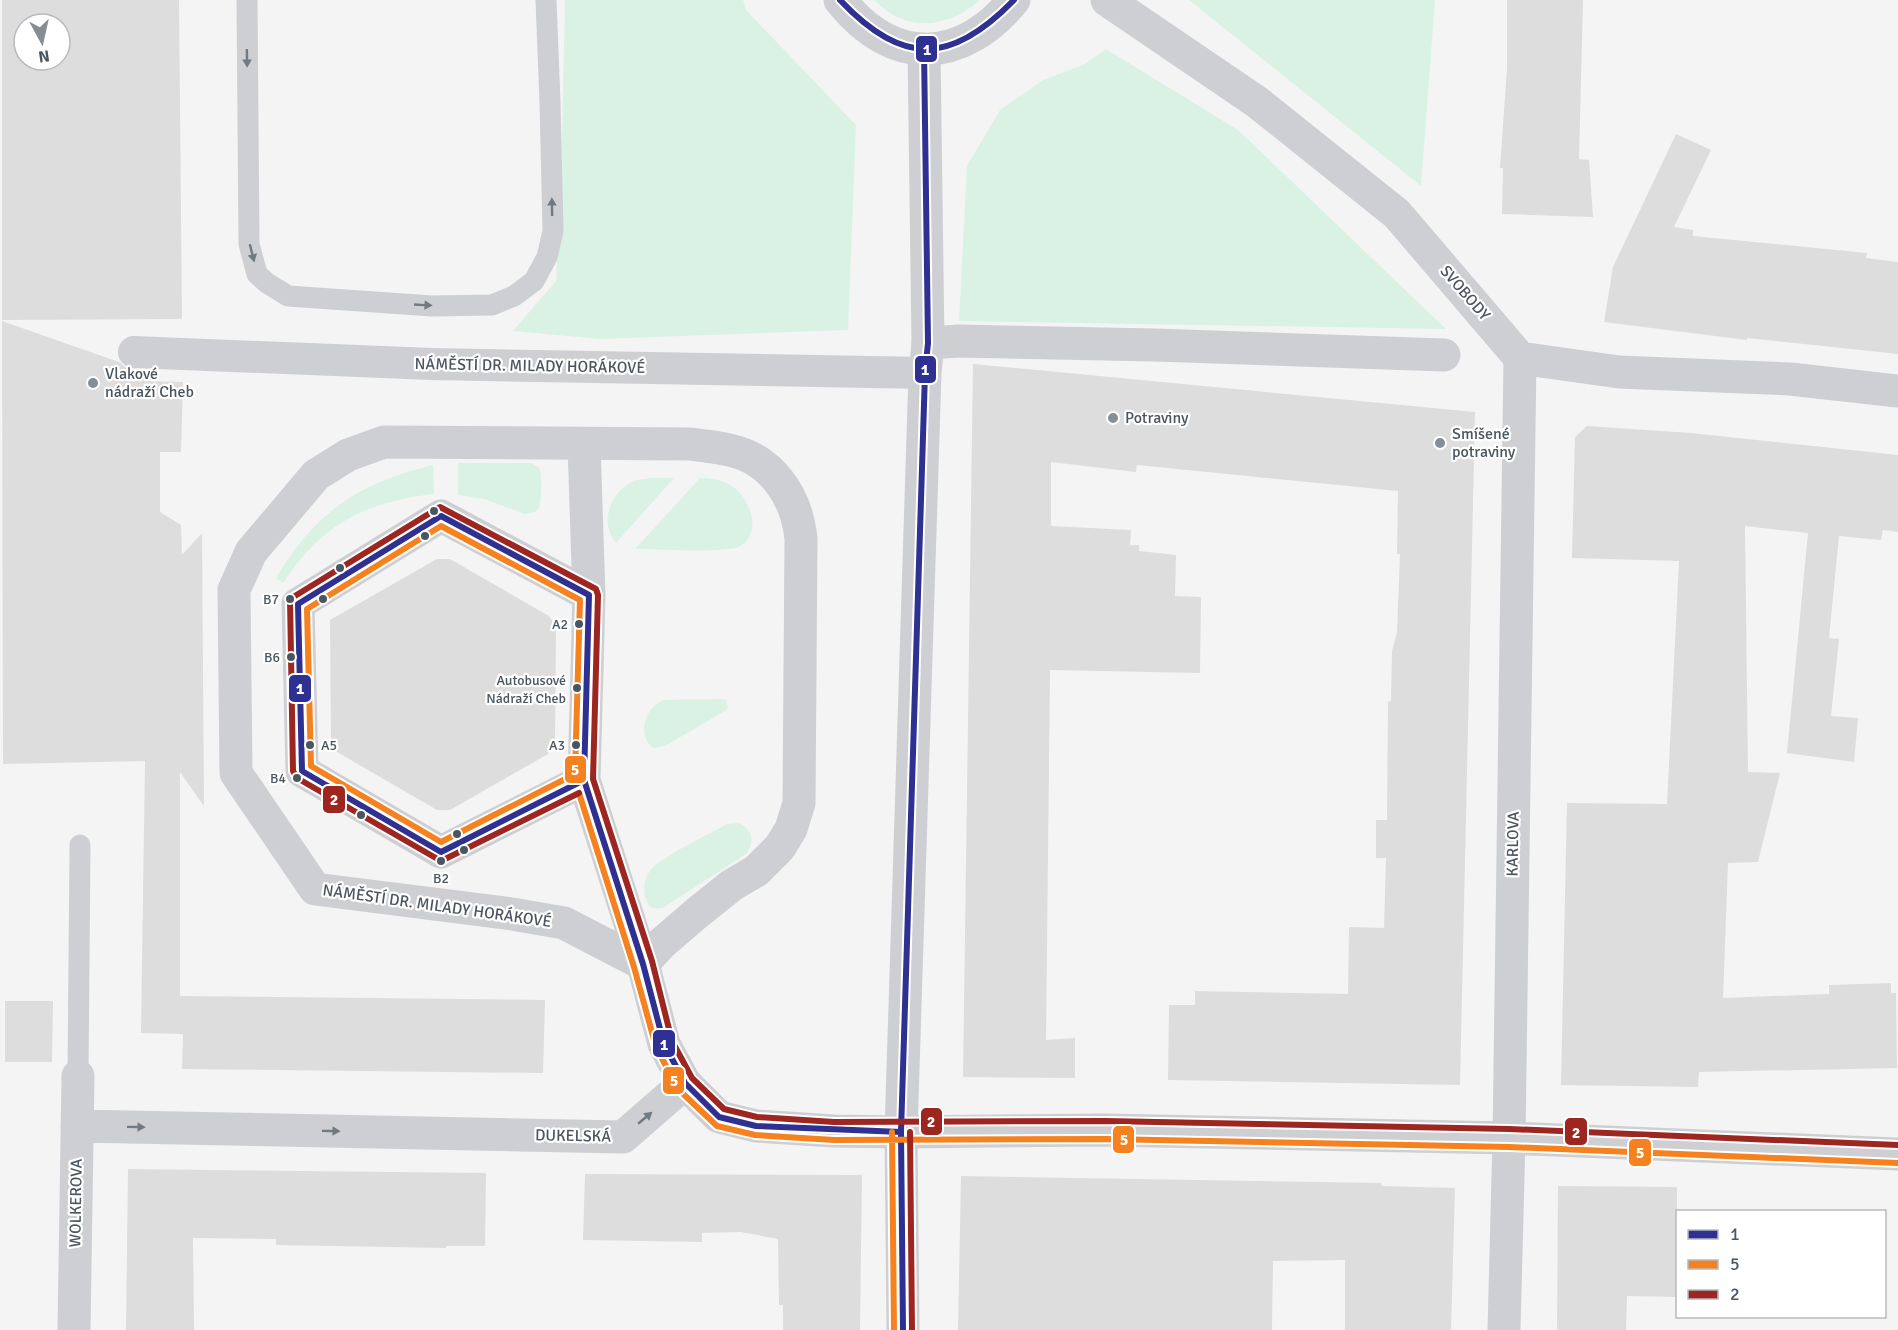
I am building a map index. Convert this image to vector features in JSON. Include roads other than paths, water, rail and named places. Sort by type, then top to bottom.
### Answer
[{"type":"street","points":[[840,0],[857,20],[882,38],[903,46],[924,49],[939,48],[968,40],[993,23],[1014,0]]},
{"type":"street","name":"SVOBODY","points":[[1107,0],[1257,102],[1397,214],[1520,358]]},
{"type":"street","points":[[903,1330],[901,1132],[913,818],[926,358],[924,49]]},
{"type":"street","points":[[926,358],[959,341],[1444,355]]},
{"type":"street","name":"NÁMĚSTÍ DR. MILADY HORÁKOVÉ","points":[[135,351],[432,364],[926,358]]},
{"type":"street","points":[[1520,358],[1619,372],[1790,379],[1898,391]]},
{"type":"street","name":"KARLOVA","points":[[1504,1330],[1509,1138],[1520,358]]},
{"type":"street","name":"NÁMĚSTÍ DR. MILADY HORÁKOVÉ","points":[[384,442],[584,445],[691,444],[745,455],[771,471],[786,489],[799,522],[801,539],[799,803],[791,829],[780,847],[756,871],[732,885],[697,913],[661,944],[643,964],[564,923],[512,914],[315,889],[236,773],[234,590],[251,552],[316,475],[348,455],[384,442]]},
{"type":"street","points":[[584,445],[589,595],[584,780],[643,964],[664,1044],[685,1083],[719,1117],[756,1126],[901,1132],[1105,1130],[1509,1138],[1898,1154]]},
{"type":"street","points":[[584,780],[441,852],[302,771],[297,604],[441,516],[589,595]]},
{"type":"street","name":"WOLKEROVA","points":[[74,1330],[78,1076]]},
{"type":"street","name":"DUKELSKÁ","points":[[77,1126],[623,1137],[685,1083]]},
{"type":"lane","points":[[247,0],[249,244],[257,274],[288,296],[450,306],[492,305],[514,296],[534,281],[547,257],[553,231],[546,0]]},
{"type":"lane","points":[[78,1076],[80,845]]},
{"type":"place","name":"Vlakové nádraží Cheb","points":[[93,383]]},
{"type":"place","name":"Potraviny","points":[[1113,418]]},
{"type":"place","name":"Smíšené potraviny","points":[[1440,443]]},
{"type":"place","name":"B7","points":[[290,599]]},
{"type":"place","name":"A2","points":[[579,624]]},
{"type":"place","name":"B6","points":[[291,657]]},
{"type":"place","name":"Autobusové Nádraží Cheb","points":[[577,688]]},
{"type":"place","name":"A5","points":[[310,745]]},
{"type":"place","name":"A3","points":[[576,745]]},
{"type":"place","name":"B4","points":[[297,778]]},
{"type":"place","name":"B2","points":[[441,861]]}]
